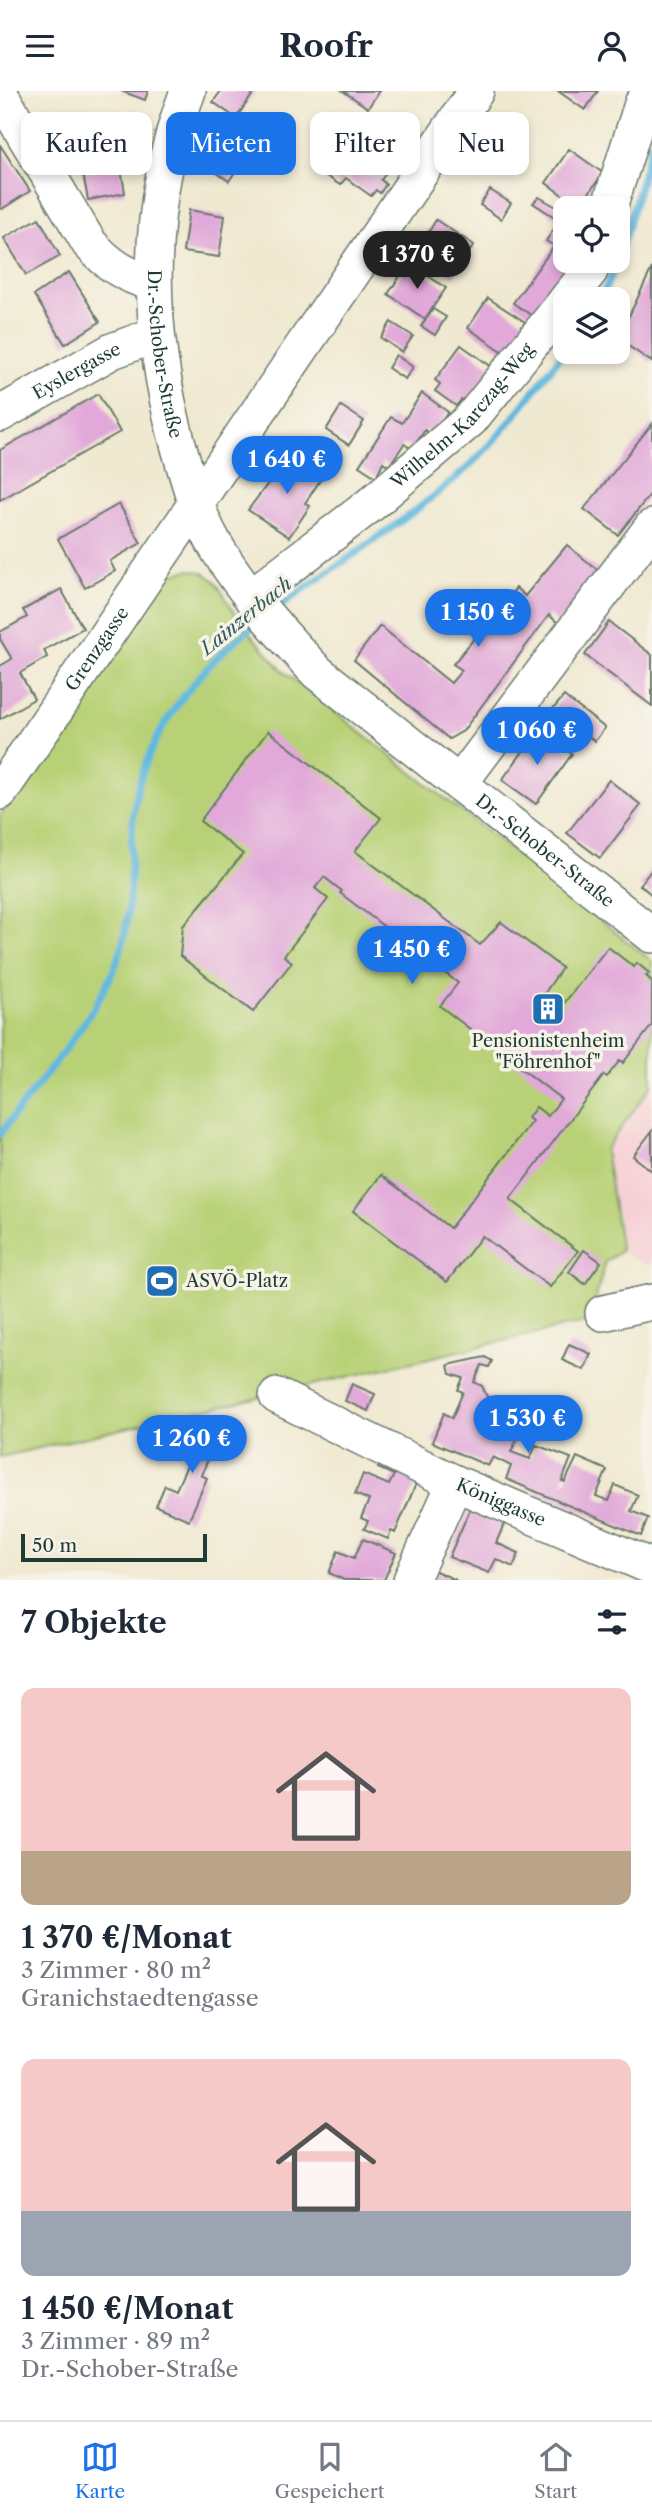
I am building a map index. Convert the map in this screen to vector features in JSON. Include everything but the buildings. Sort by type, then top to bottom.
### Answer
[{"type":"street","name":"Dr.-Schober-Straße","points":[[188,91],[161,182],[152,283],[155,335],[162,379],[194,503],[219,552],[280,633],[317,672],[358,707],[652,935]]},
{"type":"street","name":"Grenzgasse","points":[[0,792],[476,91]]},
{"type":"street","points":[[613,196],[642,104],[652,92]]},
{"type":"street","points":[[0,94],[89,243],[117,270],[152,283]]},
{"type":"street","name":"Wilhelm-Karczag-Weg","points":[[577,287],[588,273]]},
{"type":"street","name":"Wilhelm-Karczag-Weg","points":[[253,598],[370,505],[470,419],[553,317]]},
{"type":"street","name":"Eyslergasse","points":[[0,414],[112,351],[155,335]]},
{"type":"street","points":[[458,784],[652,527]]},
{"type":"street","points":[[603,1313],[652,1301]]},
{"type":"street","name":"Königgasse","points":[[277,1396],[456,1483],[652,1567]]},
{"type":"street","points":[[411,1580],[456,1483]]},
{"type":"shaded area","points":[[652,1086],[652,1267],[624,1254],[605,1150]]},
{"type":"green space","points":[[189,570],[202,572],[215,581],[243,626],[284,672],[652,961],[652,1085],[605,1150],[621,1251],[605,1262],[590,1321],[0,1457],[0,816],[168,575]]},
{"type":"waterway","name":"Lainzerbach","points":[[606,287],[615,269],[652,144]]},
{"type":"waterway","name":"Lainzerbach","points":[[273,611],[396,525],[466,469],[506,427],[554,364]]},
{"type":"waterway","name":"Lainzerbach","points":[[0,1134],[71,1042],[103,991],[115,966],[126,926],[134,809],[149,755],[162,729],[195,681],[236,640],[258,623]]},
{"type":"place","name":"Pensionistenheim \"Föhrenhof\"","points":[[548,1009]]},
{"type":"place","name":"ASVÖ-Platz","points":[[162,1281]]}]
